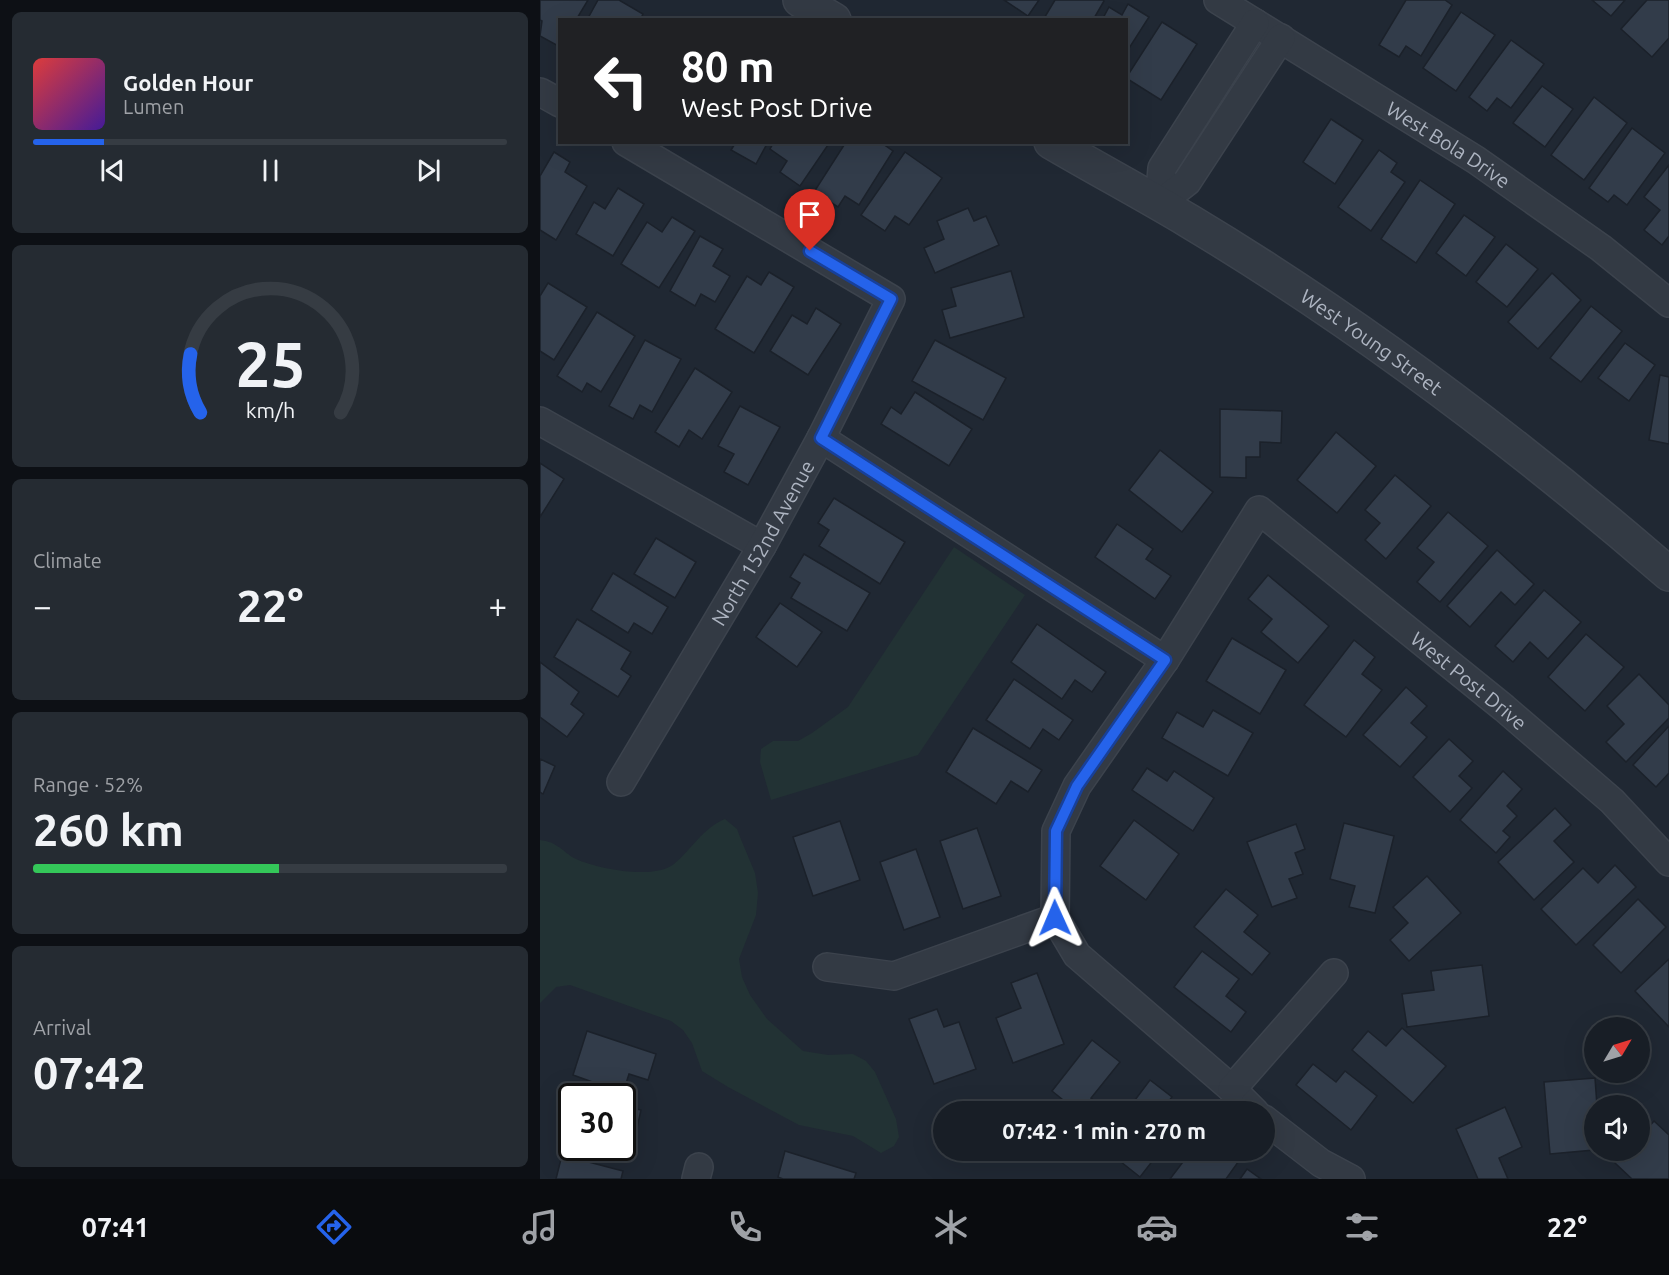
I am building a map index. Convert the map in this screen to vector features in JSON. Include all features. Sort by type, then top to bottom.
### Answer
[{"type":"street","points":[[800,0],[831,18]]},
{"type":"street","name":"West Bola Drive","points":[[1218,0],[1476,160],[1601,248],[1669,303]]},
{"type":"street","points":[[1159,204],[1162,168],[1255,23]]},
{"type":"street","points":[[1159,204],[1187,182],[1281,38]]},
{"type":"street","points":[[540,92],[558,103]]},
{"type":"street","name":"North 152nd Avenue","points":[[621,782],[762,546],[821,438],[891,299],[629,144]]},
{"type":"street","name":"West Young Street","points":[[1054,144],[1190,221],[1306,296],[1449,397],[1581,499],[1669,574]]},
{"type":"street","points":[[540,421],[762,546]]},
{"type":"street","points":[[821,438],[1165,660],[1077,786],[1056,831],[1055,918],[1077,955],[1244,1101]]},
{"type":"street","name":"West Post Drive","points":[[1165,660],[1259,510],[1504,708],[1612,801],[1669,862]]},
{"type":"street","points":[[827,967],[894,976],[1055,918]]},
{"type":"street","points":[[1232,1089],[1334,973]]},
{"type":"street","points":[[1275,1127],[1321,1163],[1351,1179]]},
{"type":"shaded area","points":[[954,547],[1025,595],[918,755],[771,800],[760,762],[761,749],[773,741],[798,741],[848,707]]},
{"type":"shaded area","points":[[725,819],[737,829],[755,873],[758,893],[756,915],[739,959],[742,977],[750,995],[767,1019],[803,1051],[828,1055],[853,1054],[866,1061],[875,1072],[896,1119],[899,1137],[894,1146],[881,1153],[853,1136],[799,1125],[702,1071],[692,1043],[683,1030],[671,1021],[570,985],[556,987],[540,1003],[540,840],[553,844],[586,863],[626,871],[653,871],[665,869],[674,864],[704,833]]},
{"type":"building","points":[[540,0],[588,0],[577,18],[558,18],[558,46],[540,36],[542,21],[540,20]]},
{"type":"building","points":[[598,0],[619,0],[643,14],[641,18],[588,18]]},
{"type":"building","points":[[1004,0],[1039,0],[1028,16]]},
{"type":"building","points":[[1055,0],[1104,1],[1094,18],[1044,18]]},
{"type":"building","points":[[1406,0],[1445,0],[1452,5],[1421,56],[1406,46],[1399,57],[1379,45]]},
{"type":"building","points":[[1592,0],[1625,0],[1611,16]]},
{"type":"building","points":[[1647,0],[1669,0],[1669,38],[1652,57],[1621,29]]},
{"type":"building","points":[[1128,4],[1149,17],[1128,50],[1128,18],[1103,18],[1109,7],[1122,15]]},
{"type":"building","points":[[1461,12],[1495,35],[1456,91],[1423,68]]},
{"type":"building","points":[[1162,22],[1197,44],[1161,100],[1128,79],[1128,75]]},
{"type":"building","points":[[1511,40],[1544,64],[1511,108],[1497,98],[1487,111],[1469,97]]},
{"type":"building","points":[[1542,86],[1573,109],[1545,147],[1513,123]]},
{"type":"building","points":[[1594,97],[1627,123],[1584,180],[1551,155]]},
{"type":"building","points":[[1331,119],[1363,140],[1335,184],[1303,162]]},
{"type":"building","points":[[1632,128],[1665,153],[1627,205],[1614,195],[1608,202],[1589,188]]},
{"type":"building","points":[[735,144],[767,144],[756,164],[731,150]]},
{"type":"building","points":[[773,144],[829,144],[800,186],[780,172],[787,161],[770,149]]},
{"type":"building","points":[[845,144],[883,144],[893,151],[859,205],[845,196],[838,207],[814,192]]},
{"type":"building","points":[[1379,150],[1397,163],[1391,172],[1405,182],[1371,231],[1338,207]]},
{"type":"building","points":[[554,152],[570,162],[565,172],[587,186],[556,240],[540,230],[540,176]]},
{"type":"building","points":[[905,152],[942,178],[909,225],[895,216],[885,231],[861,215]]},
{"type":"building","points":[[1669,165],[1669,236],[1662,245],[1644,230],[1660,210],[1644,197]]},
{"type":"building","points":[[1420,180],[1455,204],[1416,263],[1381,239]]},
{"type":"building","points":[[618,188],[644,204],[613,256],[576,234],[594,202],[605,209]]},
{"type":"building","points":[[968,208],[974,221],[986,216],[999,245],[935,273],[924,248],[944,239],[937,221]]},
{"type":"building","points":[[1464,215],[1495,237],[1466,276],[1436,253]]},
{"type":"building","points":[[672,217],[695,231],[659,288],[621,264],[647,222],[662,232]]},
{"type":"building","points":[[700,236],[723,249],[713,266],[730,276],[715,302],[701,294],[695,306],[670,291]]},
{"type":"building","points":[[1506,244],[1538,269],[1507,307],[1476,282]]},
{"type":"building","points":[[1011,271],[1024,317],[950,338],[942,310],[956,306],[951,288]]},
{"type":"building","points":[[769,272],[794,287],[754,353],[715,329],[747,276],[761,285]]},
{"type":"building","points":[[1552,273],[1581,300],[1538,349],[1508,322]]},
{"type":"building","points":[[548,283],[587,307],[554,360],[540,351],[540,296]]},
{"type":"building","points":[[1591,306],[1622,331],[1581,382],[1550,358]]},
{"type":"building","points":[[816,308],[841,324],[808,375],[770,351],[792,315],[807,324]]},
{"type":"building","points":[[597,312],[635,336],[601,392],[587,383],[582,392],[557,376]]},
{"type":"building","points":[[645,340],[681,359],[652,412],[640,405],[633,419],[609,406]]},
{"type":"building","points":[[935,340],[1006,378],[983,420],[912,381]]},
{"type":"building","points":[[1625,343],[1655,365],[1629,401],[1598,378]]},
{"type":"building","points":[[695,368],[732,392],[702,439],[689,430],[679,447],[655,432]]},
{"type":"building","points":[[1660,375],[1669,377],[1669,444],[1649,440]]},
{"type":"building","points":[[915,392],[972,429],[949,466],[881,424],[891,407],[901,414]]},
{"type":"building","points":[[740,406],[780,427],[748,485],[724,472],[734,454],[718,446]]},
{"type":"building","points":[[1220,409],[1282,411],[1281,443],[1260,442],[1260,457],[1246,457],[1246,478],[1220,477]]},
{"type":"building","points":[[1336,432],[1376,466],[1337,513],[1297,480]]},
{"type":"building","points":[[1160,450],[1213,492],[1182,532],[1129,490]]},
{"type":"building","points":[[540,463],[564,479],[540,517]]},
{"type":"building","points":[[1395,475],[1431,506],[1386,559],[1365,540],[1380,523],[1365,510]]},
{"type":"building","points":[[834,498],[905,542],[880,584],[819,546],[829,530],[818,523]]},
{"type":"building","points":[[1448,512],[1488,546],[1440,602],[1417,582],[1434,562],[1417,548]]},
{"type":"building","points":[[1117,524],[1153,549],[1146,559],[1171,576],[1155,599],[1095,557]]},
{"type":"building","points":[[656,538],[696,562],[675,598],[634,574]]},
{"type":"building","points":[[1497,550],[1534,584],[1515,605],[1501,592],[1470,627],[1447,606]]},
{"type":"building","points":[[804,554],[870,593],[847,631],[791,598],[800,583],[790,577]]},
{"type":"building","points":[[613,573],[668,607],[652,634],[634,623],[628,633],[591,610]]},
{"type":"building","points":[[1268,575],[1329,626],[1298,663],[1261,632],[1272,619],[1248,599]]},
{"type":"building","points":[[1544,590],[1581,622],[1548,659],[1530,642],[1513,662],[1495,646]]},
{"type":"building","points":[[780,603],[822,632],[797,667],[756,637]]},
{"type":"building","points":[[577,619],[631,652],[621,669],[631,676],[618,697],[554,657]]},
{"type":"building","points":[[1037,624],[1106,672],[1092,692],[1075,680],[1062,699],[1011,662]]},
{"type":"building","points":[[1586,634],[1624,667],[1585,711],[1548,677]]},
{"type":"building","points":[[1232,638],[1286,670],[1260,714],[1206,681]]},
{"type":"building","points":[[1354,640],[1375,657],[1362,674],[1382,690],[1346,737],[1304,705]]},
{"type":"building","points":[[540,662],[579,692],[571,704],[584,714],[567,737],[540,717]]},
{"type":"building","points":[[1639,674],[1669,705],[1669,718],[1626,762],[1606,742],[1624,724],[1607,706]]},
{"type":"building","points":[[1014,679],[1073,720],[1059,740],[1043,729],[1030,749],[986,720]]},
{"type":"building","points":[[1406,687],[1427,706],[1411,723],[1427,737],[1400,767],[1363,735]]},
{"type":"building","points":[[1213,710],[1253,733],[1228,776],[1162,738],[1177,712],[1203,727]]},
{"type":"building","points":[[1669,726],[1669,773],[1656,787],[1633,765]]},
{"type":"building","points":[[973,728],[1042,770],[1028,792],[1011,781],[996,804],[946,772]]},
{"type":"building","points":[[1449,739],[1473,761],[1459,776],[1472,788],[1450,812],[1413,777]]},
{"type":"building","points":[[540,759],[555,766],[543,794],[540,792]]},
{"type":"building","points":[[1147,768],[1167,781],[1174,771],[1214,798],[1193,831],[1132,790]]},
{"type":"building","points":[[1503,771],[1522,789],[1507,806],[1517,816],[1503,831],[1510,837],[1496,853],[1460,820]]},
{"type":"building","points":[[1555,808],[1571,825],[1554,841],[1574,862],[1534,900],[1498,862]]},
{"type":"building","points":[[1134,820],[1179,854],[1146,900],[1100,866]]},
{"type":"building","points":[[840,821],[860,880],[813,896],[793,837]]},
{"type":"building","points":[[1344,823],[1394,836],[1375,913],[1349,907],[1355,886],[1330,879]]},
{"type":"building","points":[[1296,824],[1305,849],[1295,853],[1303,874],[1289,879],[1297,898],[1272,907],[1247,842]]},
{"type":"building","points":[[977,828],[1001,896],[963,909],[940,841]]},
{"type":"building","points":[[916,849],[940,917],[904,930],[880,862]]},
{"type":"building","points":[[1615,865],[1636,887],[1576,945],[1541,909],[1583,868],[1598,883]]},
{"type":"building","points":[[1427,876],[1461,913],[1409,961],[1390,940],[1408,923],[1393,907]]},
{"type":"building","points":[[1226,889],[1258,915],[1244,932],[1270,953],[1252,975],[1194,927]]},
{"type":"building","points":[[1638,899],[1666,927],[1621,973],[1593,945]]},
{"type":"building","points":[[1202,951],[1239,979],[1226,996],[1246,1012],[1231,1032],[1174,987]]},
{"type":"building","points":[[1669,959],[1669,1027],[1635,991]]},
{"type":"building","points":[[1482,965],[1489,1016],[1407,1027],[1402,994],[1434,990],[1431,971]]},
{"type":"building","points":[[1037,973],[1064,1044],[1013,1063],[996,1018],[1021,1008],[1011,983]]},
{"type":"building","points":[[937,1009],[944,1027],[959,1022],[976,1069],[934,1084],[909,1019]]},
{"type":"building","points":[[1402,1028],[1446,1066],[1413,1103],[1352,1050],[1368,1031],[1386,1046]]},
{"type":"building","points":[[587,1031],[656,1054],[648,1080],[629,1074],[626,1083],[595,1083],[573,1075]]},
{"type":"building","points":[[1092,1040],[1120,1062],[1091,1098],[1095,1101],[1064,1101],[1052,1091]]},
{"type":"building","points":[[1313,1064],[1336,1082],[1345,1071],[1377,1096],[1351,1130],[1296,1085]]},
{"type":"building","points":[[1584,1079],[1584,1083],[1595,1083],[1596,1095],[1584,1095],[1584,1151],[1550,1154],[1544,1082]]},
{"type":"building","points":[[1150,1080],[1172,1097],[1169,1101],[1134,1101]]},
{"type":"building","points":[[1505,1107],[1522,1147],[1499,1158],[1508,1179],[1478,1179],[1456,1129]]},
{"type":"building","points":[[636,1109],[641,1110],[636,1132]]},
{"type":"building","points":[[1654,1121],[1669,1135],[1669,1179],[1632,1179],[1615,1163],[1617,1161],[1650,1161],[1650,1126]]},
{"type":"building","points":[[785,1151],[856,1173],[854,1179],[783,1179],[778,1177]]},
{"type":"building","points":[[560,1161],[585,1161],[623,1171],[621,1179],[556,1179]]},
{"type":"building","points":[[1120,1161],[1152,1161],[1140,1177]]},
{"type":"building","points":[[1184,1161],[1239,1161],[1226,1179],[1170,1179]]},
{"type":"building","points":[[1247,1169],[1261,1179],[1240,1179]]},
{"type":"route","points":[[810,251],[891,299],[821,438],[1165,660],[1077,786],[1056,831],[1055,918]]}]
